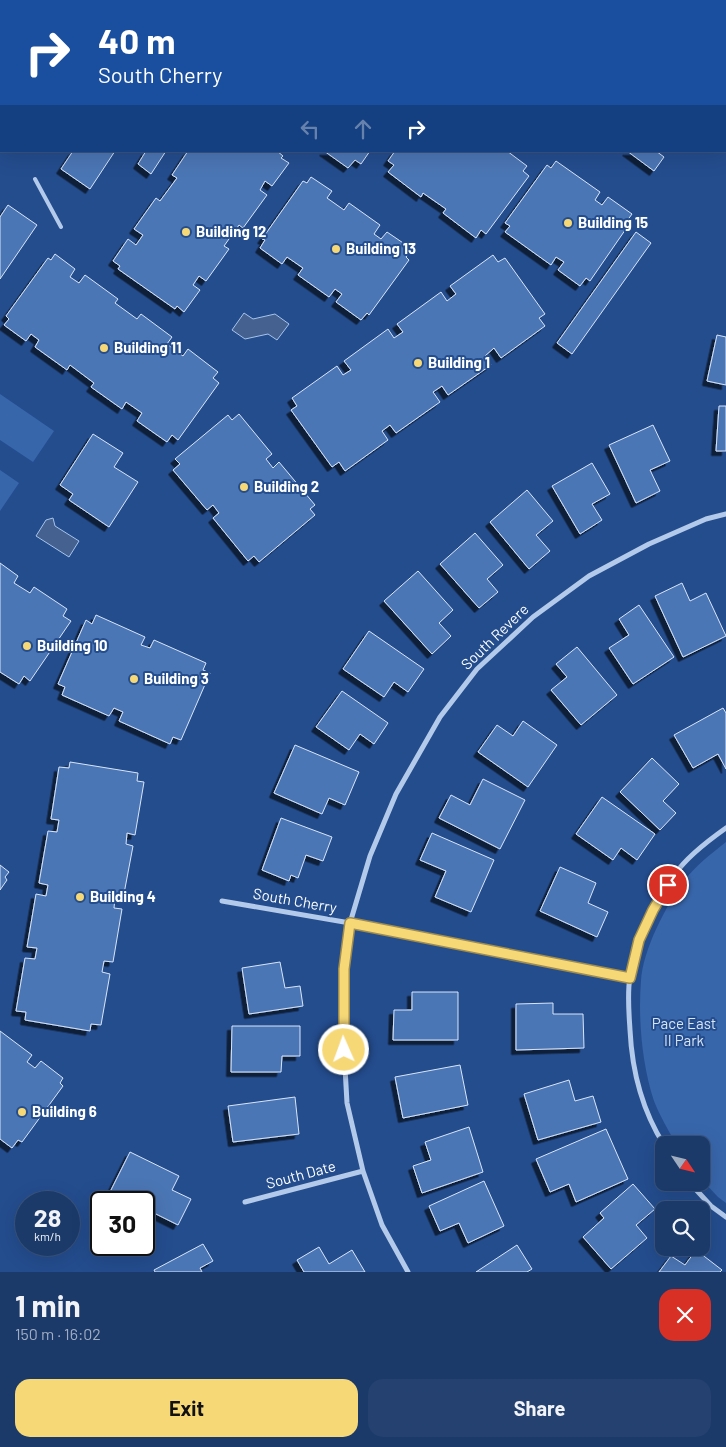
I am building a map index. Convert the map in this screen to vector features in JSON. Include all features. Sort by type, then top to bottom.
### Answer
[{"type":"street","name":"South Revere","points":[[350,923],[370,856],[396,794],[440,717],[477,669],[533,617],[589,576],[649,544],[706,519],[726,514]]},
{"type":"street","points":[[659,1136],[644,1106],[631,1056],[630,978],[639,940],[653,910],[676,872],[708,841],[726,828]]},
{"type":"street","name":"South Cherry","points":[[222,901],[350,923],[630,978]]},
{"type":"street","points":[[350,923],[344,969],[343,1032],[347,1103],[363,1171],[382,1225],[408,1272]]},
{"type":"street","name":"South Date","points":[[245,1202],[363,1171]]},
{"type":"street","points":[[697,1191],[711,1206],[726,1217]]},
{"type":"lane","points":[[35,179],[61,227]]},
{"type":"green space","points":[[0,394],[54,431],[33,462],[0,440]]},
{"type":"green space","points":[[0,470],[19,483],[0,511]]},
{"type":"green space","name":"Pace East II Park","points":[[726,842],[726,1203],[710,1189],[710,1136],[672,1136],[656,1107],[646,1072],[640,1011],[643,969],[656,928],[688,875]]},
{"type":"shaded area","points":[[244,313],[253,319],[275,314],[289,324],[277,340],[268,334],[245,339],[232,330]]},
{"type":"shaded area","points":[[53,518],[55,526],[79,541],[69,557],[36,536],[46,520]]},
{"type":"building","points":[[72,152],[114,152],[90,189],[61,169]]},
{"type":"building","points":[[145,152],[165,152],[151,174],[138,164]]},
{"type":"building","name":"Building 12","points":[[187,152],[278,152],[283,156],[281,158],[289,163],[272,186],[265,181],[260,190],[267,195],[243,228],[239,225],[224,246],[229,249],[206,281],[199,276],[193,285],[200,290],[184,312],[177,306],[175,309],[118,269],[120,266],[113,261],[128,239],[136,245],[143,235],[134,229],[156,198],[160,201],[177,178],[172,175]]},
{"type":"building","points":[[325,152],[369,152],[361,164],[355,160],[348,168]]},
{"type":"building","points":[[394,152],[508,152],[527,166],[523,171],[529,176],[486,234],[481,230],[476,238],[443,213],[446,209],[423,193],[421,197],[388,172],[394,165],[388,161]]},
{"type":"building","points":[[628,152],[657,152],[664,157],[654,171]]},
{"type":"building","name":"Building 15","points":[[556,161],[600,192],[595,200],[602,205],[608,197],[632,214],[627,221],[630,223],[590,281],[586,278],[580,286],[558,270],[564,262],[556,257],[551,265],[505,232],[510,226],[505,223],[547,165],[551,168]]},
{"type":"building","name":"Building 13","points":[[311,177],[332,191],[327,198],[344,210],[349,203],[380,225],[374,234],[381,239],[387,232],[412,249],[406,257],[409,260],[369,315],[367,313],[361,320],[336,302],[342,294],[335,289],[329,297],[298,275],[303,268],[287,257],[282,264],[260,248],[265,240],[262,239],[303,181],[307,183]]},
{"type":"building","points":[[8,205],[37,225],[0,279],[0,217]]},
{"type":"building","points":[[636,232],[651,243],[572,354],[557,343]]},
{"type":"building","name":"Building 11","points":[[55,254],[75,269],[70,277],[79,283],[85,275],[118,299],[115,303],[137,319],[141,314],[172,337],[167,344],[183,356],[188,349],[218,372],[213,378],[219,383],[178,440],[172,435],[167,442],[137,421],[142,413],[126,402],[122,409],[91,387],[94,383],[70,365],[67,370],[35,347],[39,340],[31,334],[26,341],[4,325],[9,319],[6,316],[48,258],[51,260]]},
{"type":"building","name":"Building 1","points":[[493,255],[498,262],[505,258],[545,314],[539,318],[545,326],[501,358],[494,348],[485,356],[491,365],[448,395],[442,386],[433,392],[440,402],[396,433],[390,425],[382,431],[388,440],[345,471],[339,462],[332,467],[291,410],[297,406],[292,398],[337,366],[343,375],[351,370],[344,361],[388,329],[394,338],[403,332],[397,324],[441,292],[447,301],[456,294],[450,286]]},
{"type":"building","points":[[717,335],[726,337],[726,385],[707,381]]},
{"type":"building","points":[[719,406],[726,406],[726,451],[716,451]]},
{"type":"building","name":"Building 2","points":[[239,414],[272,454],[266,459],[273,468],[279,462],[315,505],[310,509],[315,515],[259,562],[254,556],[248,561],[213,518],[219,513],[213,505],[207,510],[173,470],[180,464],[175,459],[228,415],[232,420]]},
{"type":"building","points":[[653,425],[670,461],[650,470],[660,491],[636,503],[609,445]]},
{"type":"building","points":[[93,434],[123,453],[114,467],[138,482],[109,527],[69,500],[73,494],[60,485]]},
{"type":"building","points":[[592,463],[610,494],[592,504],[602,520],[580,534],[552,486]]},
{"type":"building","points":[[527,490],[553,521],[536,535],[550,551],[529,569],[490,522]]},
{"type":"building","points":[[475,533],[503,565],[487,579],[498,592],[479,608],[440,564]]},
{"type":"building","name":"Building 10","points":[[0,563],[18,576],[14,583],[30,593],[34,587],[67,609],[63,616],[71,621],[30,681],[24,676],[19,684],[0,672]]},
{"type":"building","points":[[418,571],[453,610],[439,623],[451,636],[432,654],[384,601]]},
{"type":"building","points":[[682,583],[690,601],[706,593],[726,636],[683,657],[655,596]]},
{"type":"building","points":[[639,605],[674,657],[633,684],[609,648],[629,635],[619,619]]},
{"type":"building","name":"Building 3","points":[[96,615],[145,637],[141,645],[150,648],[154,640],[206,663],[203,670],[210,673],[181,740],[173,737],[170,744],[119,721],[123,712],[114,708],[109,716],[62,695],[65,687],[58,684],[86,620],[92,624]]},
{"type":"building","points":[[369,631],[424,669],[408,692],[394,682],[384,697],[343,669]]},
{"type":"building","points":[[577,647],[617,695],[581,725],[551,690],[567,677],[556,664]]},
{"type":"building","points":[[342,691],[388,723],[374,744],[360,734],[349,750],[316,727]]},
{"type":"building","points":[[723,708],[726,713],[726,769],[718,754],[693,768],[674,735]]},
{"type":"building","points":[[523,721],[557,745],[528,787],[478,752],[497,725],[513,736]]},
{"type":"building","points":[[295,745],[359,772],[345,805],[329,798],[322,814],[274,793]]},
{"type":"building","points":[[652,758],[679,784],[663,801],[676,813],[660,830],[620,792]]},
{"type":"building","name":"Building 4","points":[[70,762],[138,773],[137,781],[144,782],[135,835],[127,833],[126,844],[133,846],[123,899],[115,897],[114,908],[122,909],[113,962],[104,961],[102,972],[110,974],[101,1025],[91,1024],[90,1031],[25,1020],[26,1012],[16,1011],[25,958],[35,959],[37,948],[27,947],[36,894],[46,896],[48,885],[39,883],[48,831],[57,832],[59,820],[51,819],[59,767],[69,768]]},
{"type":"building","points":[[483,779],[525,800],[500,849],[439,818],[451,795],[470,805]]},
{"type":"building","points":[[602,797],[655,834],[637,860],[621,848],[613,860],[576,834]]},
{"type":"building","points":[[281,818],[332,837],[323,861],[306,855],[298,878],[291,875],[289,881],[262,870]]},
{"type":"building","points":[[432,833],[494,860],[471,912],[435,897],[446,871],[420,860]]},
{"type":"building","points":[[0,865],[9,872],[5,877],[7,880],[0,890]]},
{"type":"building","points":[[560,867],[596,883],[588,903],[608,912],[597,937],[540,911]]},
{"type":"building","points":[[280,962],[285,988],[300,986],[303,1006],[249,1014],[242,968]]},
{"type":"building","points":[[412,992],[458,992],[458,1040],[393,1040],[394,1010],[412,1010]]},
{"type":"building","points":[[553,1003],[553,1014],[583,1014],[584,1048],[516,1050],[516,1004]]},
{"type":"building","points":[[232,1026],[300,1026],[300,1056],[282,1056],[281,1072],[231,1072]]},
{"type":"building","name":"Building 6","points":[[0,1031],[32,1055],[27,1062],[35,1068],[41,1061],[63,1078],[60,1083],[63,1086],[22,1142],[18,1140],[12,1148],[0,1139]]},
{"type":"building","points":[[460,1065],[468,1105],[403,1118],[395,1077]]},
{"type":"building","points":[[569,1080],[575,1101],[593,1096],[601,1122],[538,1140],[524,1094]]},
{"type":"building","points":[[295,1097],[299,1134],[233,1142],[228,1106]]},
{"type":"building","points":[[469,1127],[483,1172],[422,1193],[413,1166],[431,1160],[425,1142]]},
{"type":"building","points":[[606,1129],[628,1179],[576,1202],[569,1184],[550,1192],[536,1159]]},
{"type":"building","points":[[130,1152],[179,1176],[172,1190],[191,1199],[178,1225],[155,1214],[155,1191],[110,1191]]},
{"type":"building","points":[[484,1181],[504,1226],[468,1243],[459,1223],[440,1231],[429,1206]]},
{"type":"building","points":[[633,1184],[655,1209],[636,1225],[647,1238],[611,1269],[583,1237],[604,1218],[600,1213]]},
{"type":"building","points":[[203,1244],[213,1261],[200,1268],[202,1272],[155,1272],[154,1270]]},
{"type":"building","points":[[517,1245],[532,1269],[527,1272],[476,1272]]},
{"type":"building","points":[[319,1247],[329,1264],[352,1250],[365,1272],[304,1272],[297,1260]]},
{"type":"building","points":[[671,1256],[685,1265],[692,1256],[704,1256],[722,1270],[720,1272],[659,1272]]},
{"type":"place","name":"Building 15","points":[[568,223]]},
{"type":"place","name":"Building 12","points":[[186,232]]},
{"type":"place","name":"Building 13","points":[[336,249]]},
{"type":"place","name":"Building 11","points":[[104,348]]},
{"type":"place","name":"Building 1","points":[[418,363]]},
{"type":"place","name":"Building 2","points":[[244,487]]},
{"type":"place","name":"Building 10","points":[[27,646]]},
{"type":"place","name":"Building 3","points":[[134,679]]},
{"type":"place","name":"Building 4","points":[[80,897]]},
{"type":"place","name":"Building 6","points":[[22,1112]]},
{"type":"route","points":[[344,1050],[344,969],[350,923],[630,978],[639,940],[653,910],[668,885]]}]
